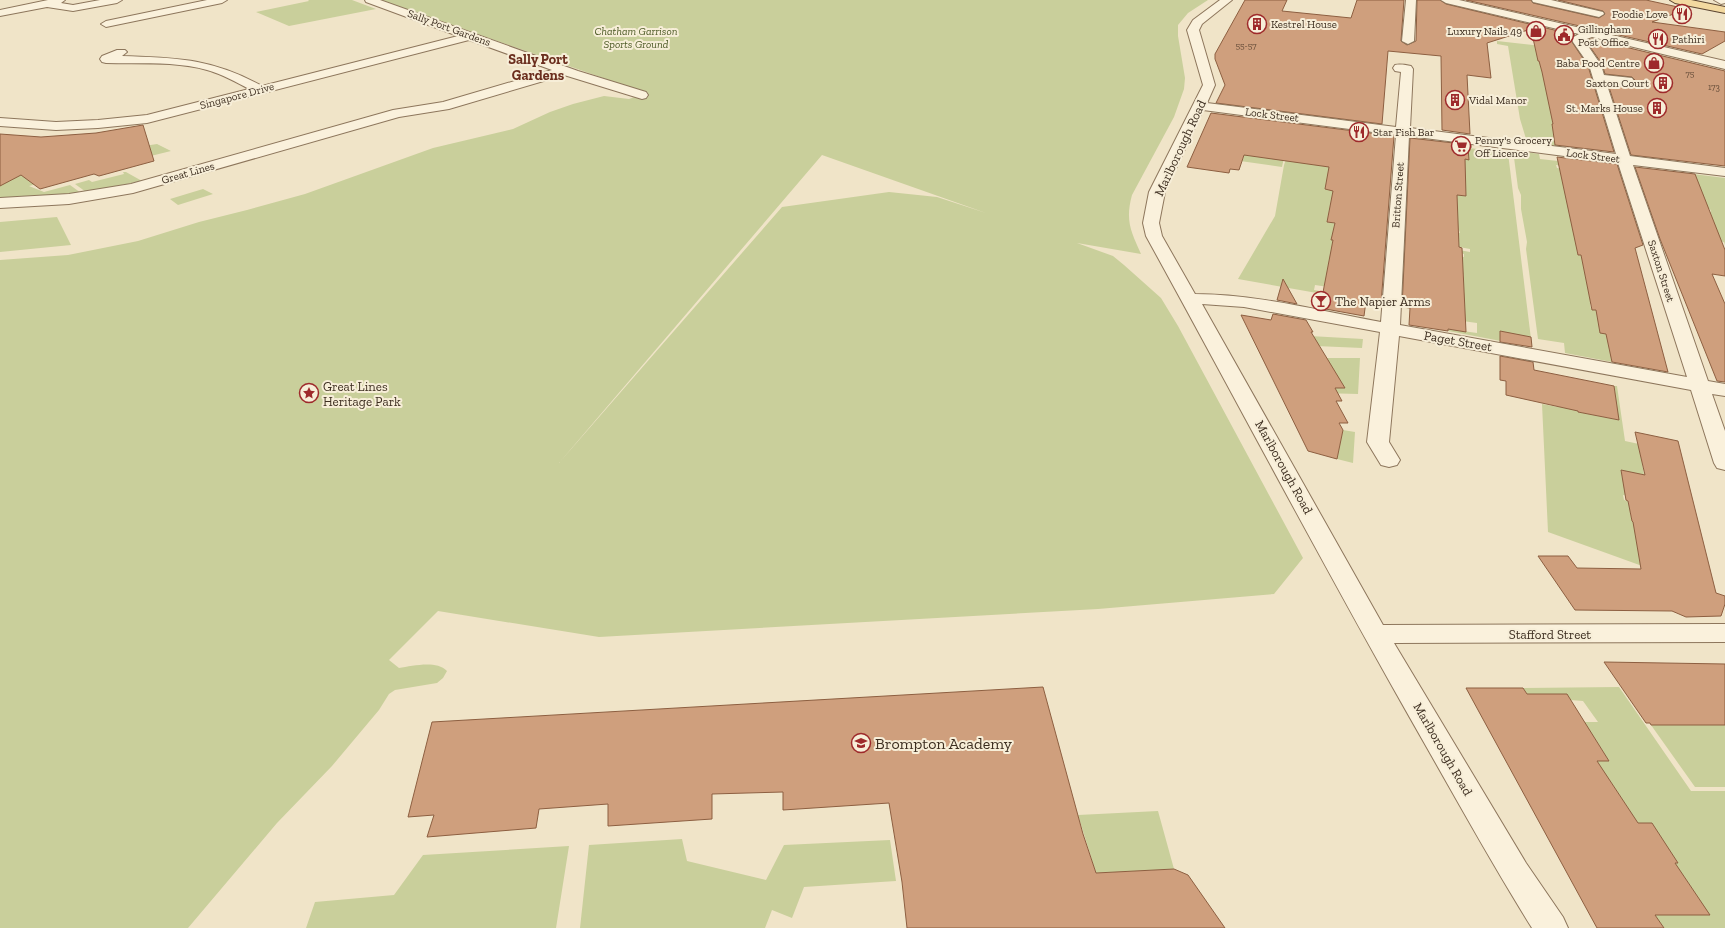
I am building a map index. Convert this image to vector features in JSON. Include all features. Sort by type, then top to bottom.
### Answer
[{"type":"main road","points":[[1675,0],[1722,4]]},
{"type":"street","points":[[0,13],[61,0]]},
{"type":"street","points":[[47,4],[73,8],[117,0]]},
{"type":"street","points":[[106,24],[222,0]]},
{"type":"street","name":"Sally Port Gardens","points":[[370,0],[570,72],[642,95]]},
{"type":"street","name":"Marlborough Road","points":[[1228,0],[1197,22],[1193,30],[1209,85],[1158,190],[1151,223],[1152,230],[1157,243],[1375,634],[1515,873],[1551,928]]},
{"type":"street","points":[[1408,41],[1411,0]]},
{"type":"street","points":[[1446,0],[1725,65]]},
{"type":"street","points":[[1537,0],[1598,14]]},
{"type":"street","name":"Saxton Street","points":[[1594,35],[1595,65],[1624,160],[1725,462]]},
{"type":"street","name":"Singapore Drive","points":[[0,122],[56,126],[98,124],[147,119],[470,36]]},
{"type":"street","points":[[121,52],[106,59],[204,66],[230,75],[260,90]]},
{"type":"street","name":"Britton Street","points":[[1389,460],[1378,442],[1390,329],[1407,69],[1399,68]]},
{"type":"street","name":"Great Lines","points":[[0,204],[69,199],[128,190],[368,118],[444,106],[570,72]]},
{"type":"street","points":[[1600,78],[1628,81]]},
{"type":"street","name":"Lock Street","points":[[1199,106],[1725,172]]},
{"type":"street","name":"Paget Street","points":[[1189,299],[1209,298],[1238,301],[1725,390]]},
{"type":"street","name":"Stafford Street","points":[[1375,634],[1725,632]]},
{"type":"green space","points":[[308,0],[352,0],[376,9],[289,26],[256,12],[309,1]]},
{"type":"green space","name":"Great Lines Heritage Park","points":[[380,0],[1208,0],[1188,13],[1178,25],[1178,36],[1185,78],[1184,89],[1174,117],[1132,195],[1129,212],[1130,226],[1141,254],[1077,243],[1113,256],[1161,298],[1178,326],[1303,558],[1274,594],[1098,609],[599,637],[438,611],[389,660],[399,668],[417,665],[437,666],[447,671],[443,678],[437,683],[395,690],[389,694],[379,710],[332,766],[277,823],[188,928],[0,928],[0,260],[68,255],[138,241],[199,222],[305,194],[433,148],[513,129],[550,112],[573,104],[604,96],[629,99],[646,93]],"holes":[[[822,155],[986,213],[937,197],[889,192],[782,207],[559,463]]]},
{"type":"green space","points":[[1497,41],[1542,46],[1538,61],[1555,63],[1569,123],[1552,121],[1552,123],[1570,125],[1561,145],[1562,147],[1527,142],[1520,119],[1508,46],[1497,44]]},
{"type":"green space","points":[[157,144],[171,151],[29,186],[44,192],[70,185],[81,193],[0,198],[0,181],[8,182],[13,179],[6,178],[94,154]]},
{"type":"green space","points":[[1454,146],[1508,153],[1532,347],[1448,331],[1448,329],[1477,333],[1477,323],[1448,319],[1464,276],[1463,274],[1456,272],[1445,254],[1464,257],[1464,254],[1460,253],[1459,250],[1470,252],[1470,249],[1459,247],[1459,242],[1444,231],[1460,233],[1459,230],[1454,229],[1453,194],[1466,196],[1466,191],[1461,191],[1464,159],[1468,160]]},
{"type":"green space","points":[[1246,148],[1285,153],[1282,167],[1219,158],[1220,156],[1243,159]]},
{"type":"green space","points":[[1513,150],[1539,154],[1540,159],[1558,161],[1580,168],[1556,165],[1557,168],[1581,171],[1577,251],[1578,254],[1592,257],[1616,308],[1590,304],[1591,309],[1617,314],[1599,327],[1600,332],[1623,337],[1611,356],[1612,362],[1565,353],[1564,343],[1538,339],[1526,249],[1527,242],[1521,209],[1521,195],[1518,188]]},
{"type":"green space","points":[[1287,156],[1352,170],[1350,189],[1326,185],[1325,189],[1349,193],[1348,203],[1331,201],[1327,222],[1343,225],[1334,225],[1334,229],[1343,230],[1331,240],[1341,242],[1335,288],[1315,285],[1314,290],[1335,294],[1334,296],[1238,279],[1275,216]]},
{"type":"green space","points":[[123,172],[126,172],[142,181],[86,192],[75,184],[89,180],[92,182],[124,174]]},
{"type":"green space","points":[[1685,173],[1725,178],[1725,245],[1724,242],[1698,239],[1702,220],[1714,222],[1714,220],[1689,216],[1712,217],[1711,214],[1686,211],[1686,209],[1711,212],[1710,209],[1684,206],[1687,177]]},
{"type":"green space","points":[[203,189],[213,194],[178,205],[170,199]]},
{"type":"green space","points":[[57,217],[71,245],[0,252],[0,222]]},
{"type":"green space","points":[[1310,336],[1363,339],[1362,348],[1316,346]]},
{"type":"green space","points":[[1326,358],[1360,358],[1358,394],[1321,393]]},
{"type":"green space","points":[[1614,386],[1617,386],[1625,441],[1639,444],[1644,475],[1621,470],[1622,477],[1626,478],[1647,500],[1623,495],[1624,500],[1647,505],[1630,512],[1632,521],[1652,526],[1681,580],[1548,532],[1542,404],[1558,407],[1577,397],[1579,412],[1618,420]]},
{"type":"green space","points":[[1343,430],[1355,432],[1353,463],[1337,459]]},
{"type":"green space","points":[[1619,687],[1691,791],[1725,791],[1725,928],[1663,928],[1655,915],[1709,915],[1684,876],[1626,876],[1677,862],[1652,823],[1630,823],[1630,811],[1609,779],[1576,779],[1596,761],[1609,761],[1594,737],[1542,722],[1598,722],[1583,701],[1527,694],[1523,688]]},
{"type":"green space","points":[[1725,713],[1725,787],[1695,787],[1651,725]]},
{"type":"green space","points":[[1158,811],[1174,869],[1096,873],[1078,815]]},
{"type":"green space","points":[[682,839],[687,861],[766,880],[784,845],[890,840],[896,881],[804,887],[792,918],[772,910],[765,928],[580,928],[589,845]]},
{"type":"green space","points":[[569,846],[556,928],[306,928],[315,902],[394,895],[423,855]]},
{"type":"building","points":[[1245,0],[1287,0],[1282,11],[1351,18],[1357,0],[1404,0],[1401,41],[1407,45],[1416,41],[1417,0],[1440,0],[1446,4],[1575,35],[1571,37],[1572,42],[1588,66],[1614,152],[1555,145],[1553,124],[1531,29],[1487,43],[1491,78],[1467,75],[1470,134],[1442,130],[1441,56],[1388,51],[1382,124],[1216,103],[1225,85],[1215,59],[1215,54]]},
{"type":"building","points":[[1466,0],[1531,0],[1533,3],[1599,18],[1605,14],[1603,11],[1558,0],[1646,0],[1687,9],[1652,22],[1725,32],[1725,41],[1702,54]]},
{"type":"building","points":[[1592,39],[1725,71],[1725,166],[1631,155],[1608,84],[1628,86],[1633,85],[1635,80],[1632,77],[1605,74],[1602,64],[1586,41]]},
{"type":"building","points":[[1211,113],[1394,136],[1381,304],[1366,301],[1364,316],[1320,308],[1335,223],[1327,222],[1333,191],[1325,189],[1329,167],[1244,155],[1239,170],[1230,169],[1229,173],[1187,167]]},
{"type":"building","points":[[143,125],[154,161],[99,176],[94,174],[40,189],[21,175],[0,186],[0,134],[41,137],[96,133]]},
{"type":"building","points":[[1410,138],[1471,145],[1471,148],[1468,148],[1469,160],[1465,159],[1466,196],[1457,195],[1459,247],[1462,248],[1466,332],[1448,329],[1448,331],[1409,325],[1410,308],[1402,307]]},
{"type":"building","points":[[1557,157],[1617,164],[1643,245],[1635,248],[1668,372],[1612,362],[1606,334],[1600,333],[1596,310],[1592,310],[1581,255],[1578,255]]},
{"type":"building","points":[[1635,167],[1695,174],[1725,250],[1725,276],[1712,274],[1725,304],[1725,382],[1717,381],[1660,239]]},
{"type":"building","points":[[1283,279],[1297,304],[1277,300]]},
{"type":"building","points":[[1273,314],[1306,320],[1313,332],[1311,332],[1345,388],[1335,388],[1342,401],[1336,401],[1348,423],[1339,423],[1343,430],[1337,459],[1308,451],[1241,315],[1271,320]]},
{"type":"building","points":[[1500,331],[1531,337],[1532,347],[1500,342]]},
{"type":"building","points":[[1500,356],[1533,362],[1534,370],[1614,386],[1619,420],[1506,395],[1506,381],[1500,380]]},
{"type":"building","points":[[1635,432],[1678,441],[1716,593],[1725,596],[1725,604],[1721,616],[1686,617],[1672,611],[1575,610],[1538,556],[1568,556],[1577,568],[1641,569],[1633,522],[1628,501],[1626,500],[1621,470],[1645,475]]},
{"type":"building","points":[[1604,662],[1725,664],[1725,725],[1651,725],[1650,723],[1646,723]]},
{"type":"building","name":"Brompton Academy","points":[[1043,687],[1083,834],[1096,873],[1174,869],[1188,875],[1225,928],[907,928],[902,882],[889,803],[783,810],[783,792],[712,794],[712,819],[608,826],[608,804],[539,809],[536,828],[427,837],[434,815],[408,817],[432,722]]},
{"type":"building","points":[[1466,688],[1523,688],[1527,694],[1567,694],[1609,761],[1597,761],[1638,823],[1652,823],[1678,863],[1675,863],[1710,915],[1655,915],[1664,928],[1597,928]]},
{"type":"place","name":"Foodie Love","points":[[1682,14]]},
{"type":"place","name":"Kestrel House","points":[[1257,24]]},
{"type":"place","name":"Luxury Nails 49","points":[[1536,31]]},
{"type":"place","name":"Gillingham Post Office","points":[[1564,35]]},
{"type":"place","name":"Pathiri","points":[[1658,39]]},
{"type":"place","name":"Baba Food Centre","points":[[1654,63]]},
{"type":"place","name":"Saxton Court","points":[[1663,83]]},
{"type":"place","name":"Vidal Manor","points":[[1455,100]]},
{"type":"place","name":"St. Marks House","points":[[1657,108]]},
{"type":"place","name":"Star Fish Bar","points":[[1359,132]]},
{"type":"place","name":"Penny's Grocery Off Licence","points":[[1461,146]]},
{"type":"place","name":"The Napier Arms","points":[[1321,301]]},
{"type":"place","name":"Great Lines Heritage Park","points":[[309,393]]},
{"type":"place","name":"Brompton Academy","points":[[861,743]]},
{"type":"district","name":"Sally Port Gardens","points":[[538,68]]},
{"type":"park label","name":"Chatham Garrison Sports Ground","points":[[636,37]]}]
